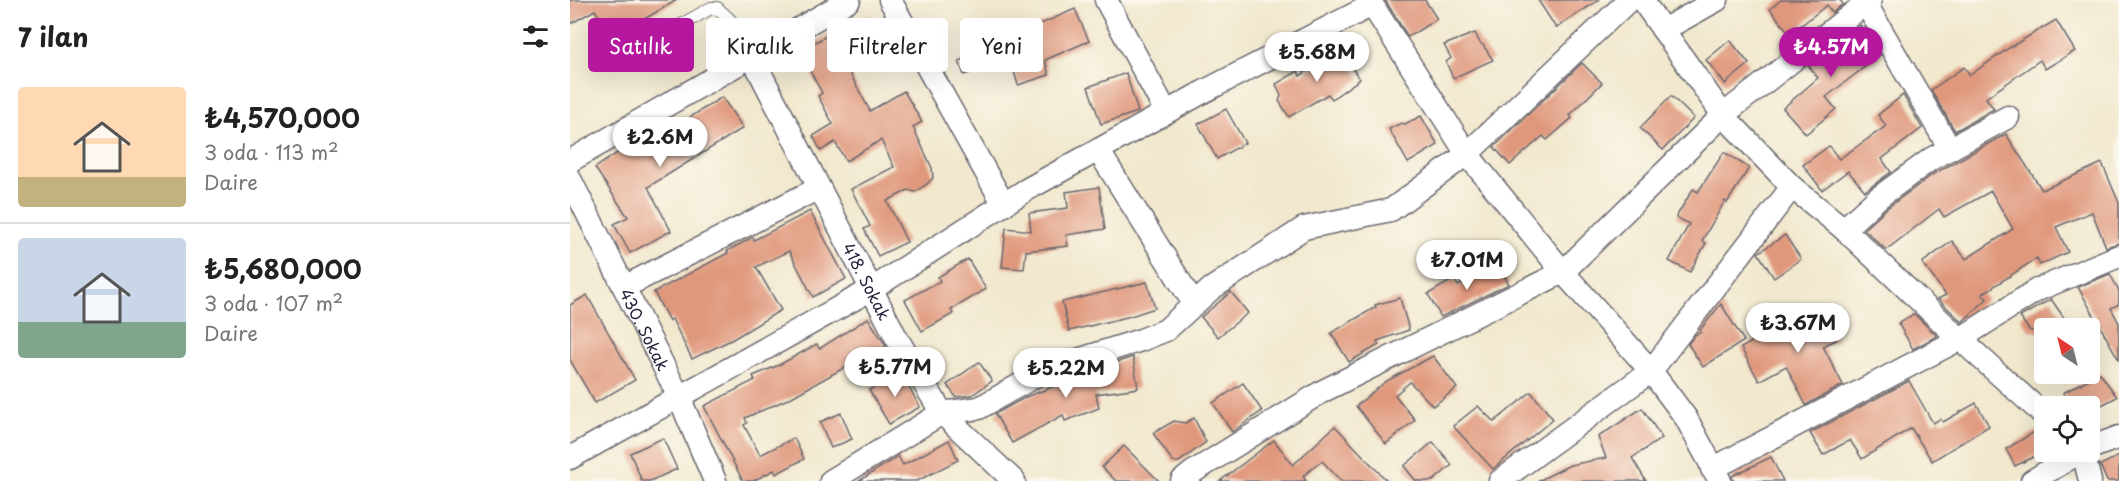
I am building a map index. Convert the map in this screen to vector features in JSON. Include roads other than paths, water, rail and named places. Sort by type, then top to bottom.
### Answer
[{"type":"street","points":[[815,20],[849,0]]},
{"type":"street","points":[[890,0],[1004,205]]},
{"type":"street","points":[[1106,0],[1166,112]]},
{"type":"street","points":[[831,481],[942,413],[979,408],[1046,370],[1166,330],[1211,289],[1304,228],[1391,210],[1467,154],[1629,0]]},
{"type":"street","points":[[1642,0],[1723,115],[1792,187],[1844,228],[2034,406]]},
{"type":"street","points":[[1663,30],[1717,0]]},
{"type":"street","points":[[1182,481],[1323,392],[1563,272],[1723,115],[1868,2],[1950,148]]},
{"type":"street","points":[[570,458],[872,289],[1026,190],[1370,3],[1467,154],[1563,272],[1651,371],[1686,418],[1716,475],[1960,339],[2037,290],[2119,256]]},
{"type":"street","points":[[570,160],[725,72]]},
{"type":"street","name":"418. Sokak","points":[[760,72],[896,337],[942,413],[1014,481]]},
{"type":"street","points":[[1844,228],[1899,182],[1931,159],[2008,117]]},
{"type":"street","points":[[1098,150],[1194,304]]},
{"type":"street","name":"430. Sokak","points":[[570,179],[679,397],[715,481]]},
{"type":"street","points":[[1500,481],[1651,371],[1792,187]]},
{"type":"street","points":[[624,287],[819,188]]},
{"type":"street","points":[[2100,444],[2119,437]]},
{"type":"street","points":[[2032,481],[2065,462]]},
{"type":"street","points":[[2085,462],[2090,481]]},
{"type":"lane","points":[[693,18],[711,8],[717,8],[728,18]]}]
